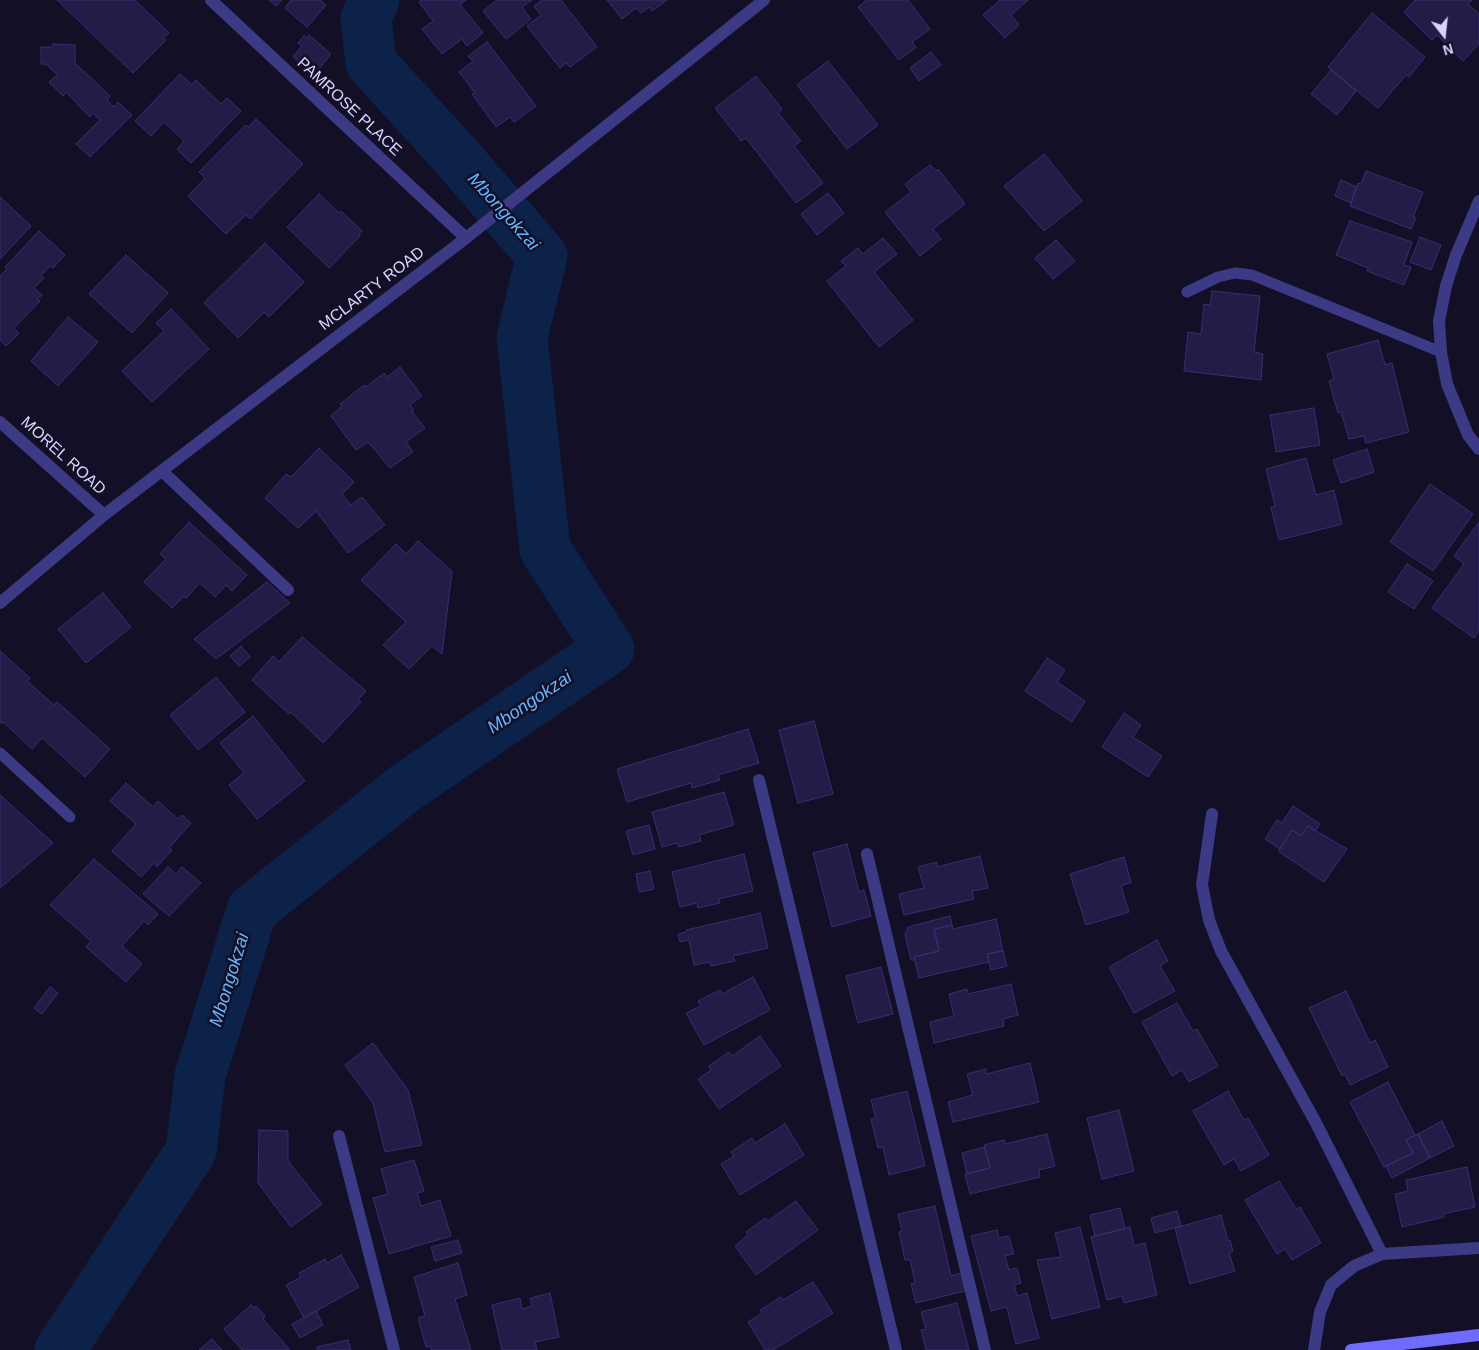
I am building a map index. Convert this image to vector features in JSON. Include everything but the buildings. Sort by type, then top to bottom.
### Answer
[{"type":"main road","points":[[1350,1350],[1479,1335]]},
{"type":"street","name":"PAMROSE PLACE","points":[[211,0],[466,238]]},
{"type":"street","name":"MCLARTY ROAD","points":[[0,603],[104,515],[466,238],[764,0]]},
{"type":"street","points":[[1479,200],[1446,286],[1439,321],[1441,352],[1447,384],[1457,413],[1468,435],[1479,449]]},
{"type":"street","name":"MOREL ROAD","points":[[0,422],[104,515]]},
{"type":"street","points":[[162,471],[288,590]]},
{"type":"street","points":[[759,780],[896,1350]]},
{"type":"street","points":[[1212,814],[1202,885],[1209,920],[1220,951],[1316,1123],[1382,1254]]},
{"type":"street","points":[[867,854],[985,1350]]},
{"type":"street","points":[[339,1136],[394,1350]]},
{"type":"street","points":[[1314,1350],[1320,1312],[1331,1285],[1354,1266],[1382,1254],[1479,1248]]},
{"type":"lane","points":[[1187,292],[1218,277],[1234,273],[1252,275],[1441,352]]},
{"type":"lane","points":[[0,754],[70,816]]},
{"type":"waterway","name":"Mbongokzai","points":[[60,1350],[191,1151],[200,1076],[252,910],[405,788],[609,649],[545,549],[522,337],[542,256],[455,155],[371,63],[366,18],[374,0]]}]
